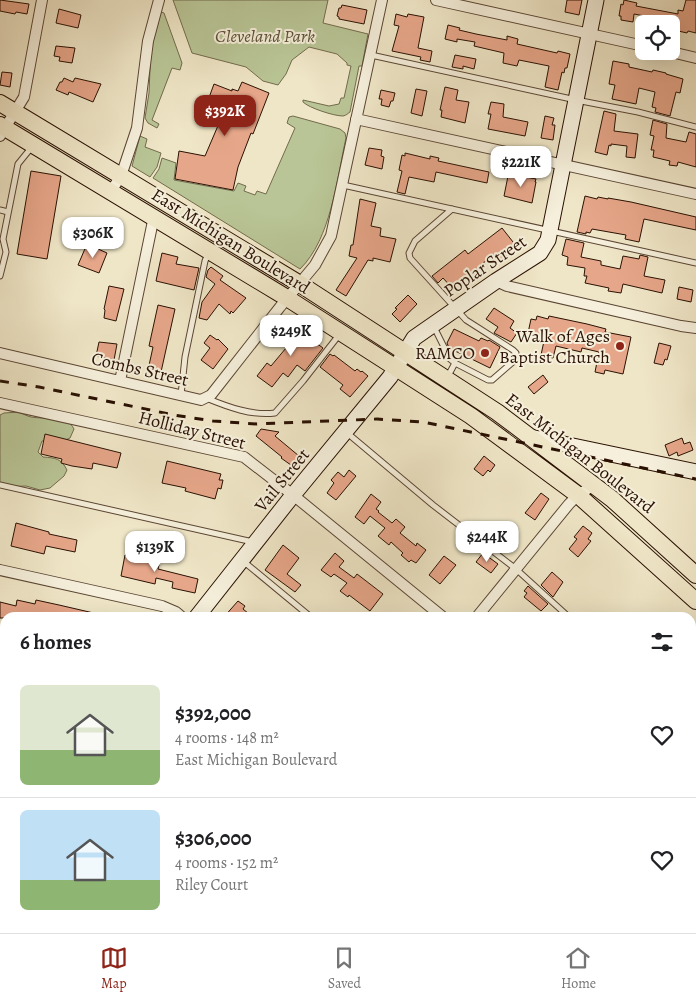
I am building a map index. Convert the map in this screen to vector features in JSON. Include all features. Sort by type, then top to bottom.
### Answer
[{"type":"main road","name":"East Michigan Boulevard","points":[[0,103],[300,284],[446,378],[594,485],[696,575]]},
{"type":"main road","name":"East Michigan Boulevard","points":[[2,130],[33,145],[154,216],[288,298],[471,416],[578,496],[696,601]]},
{"type":"street","points":[[2,130],[16,112],[24,97],[42,0]]},
{"type":"street","points":[[111,191],[121,176],[137,128],[148,41],[159,0]]},
{"type":"street","name":"Combs Street","points":[[0,353],[201,400],[211,395],[315,266],[331,236],[382,0]]},
{"type":"street","points":[[436,0],[635,44]]},
{"type":"street","name":"Poplar Street","points":[[397,368],[414,338],[496,280],[540,253],[548,240],[596,0]]},
{"type":"street","points":[[680,54],[696,58]]},
{"type":"street","points":[[356,119],[696,194]]},
{"type":"street","points":[[120,381],[154,216]]},
{"type":"street","points":[[496,280],[507,286],[696,328]]},
{"type":"street","name":"Vail Street","points":[[201,612],[255,542],[397,368]]},
{"type":"street","name":"Holliday Street","points":[[0,402],[244,457],[294,494],[437,612]]},
{"type":"street","points":[[530,437],[696,472]]},
{"type":"street","points":[[481,612],[569,504],[594,485]]},
{"type":"street","points":[[0,570],[162,606],[176,612]]},
{"type":"lane","points":[[370,55],[638,112],[696,127]]},
{"type":"lane","points":[[0,276],[6,252],[3,238],[18,164],[33,145]]},
{"type":"lane","points":[[343,185],[696,263]]},
{"type":"lane","points":[[433,325],[450,359],[488,380],[492,380],[515,360],[516,357],[513,350],[466,320],[410,258],[409,253],[416,241],[452,209]]},
{"type":"lane","points":[[0,210],[8,212]]},
{"type":"lane","points":[[181,395],[185,357],[205,261],[210,251]]},
{"type":"lane","points":[[206,398],[243,410],[258,413],[275,412],[303,381],[341,333]]},
{"type":"lane","points":[[446,378],[455,363]]},
{"type":"lane","points":[[346,432],[432,505],[516,569],[563,612]]},
{"type":"lane","points":[[0,485],[255,542]]},
{"type":"lane","points":[[242,560],[305,612]]},
{"type":"green space","name":"Cleveland Park","points":[[173,0],[328,0],[323,23],[368,34],[362,66],[359,66],[350,112],[343,116],[334,115],[303,102],[303,100],[329,106],[339,104],[341,98],[344,98],[351,66],[347,65],[337,54],[309,47],[292,60],[286,74],[278,85],[263,81],[246,67],[192,53]]},
{"type":"green space","points":[[158,13],[164,13],[182,63],[180,70],[172,68],[152,120],[159,124],[157,128],[148,123],[145,118],[149,93],[151,45]]},
{"type":"green space","points":[[293,116],[340,129],[345,133],[346,138],[336,189],[326,225],[311,256],[300,269],[153,178],[159,169],[162,158],[176,163],[174,180],[234,191],[238,183],[246,186],[244,191],[255,195],[257,191],[266,194],[295,128],[287,123],[289,117]]},
{"type":"green space","points":[[140,136],[147,139],[145,147],[161,153],[157,167],[150,177],[132,166]]},
{"type":"green space","points":[[19,412],[37,418],[61,419],[70,424],[74,429],[70,438],[63,441],[42,441],[38,452],[43,457],[54,458],[60,461],[67,470],[64,476],[50,488],[40,490],[26,486],[0,487],[0,415]]},
{"type":"building","points":[[0,0],[29,4],[27,14],[0,11]]},
{"type":"building","points":[[567,0],[582,0],[579,15],[565,12]]},
{"type":"building","points":[[624,0],[637,3],[636,6],[678,14],[678,10],[683,11],[686,0],[696,0],[696,33],[680,31],[680,15],[634,14],[633,22],[621,20],[621,16],[619,16],[621,4],[623,5]]},
{"type":"building","points":[[342,5],[367,10],[364,24],[339,19],[337,16]]},
{"type":"building","points":[[59,9],[81,15],[78,28],[56,23]]},
{"type":"building","points":[[396,14],[407,17],[408,14],[424,17],[418,48],[432,51],[430,62],[420,60],[421,57],[392,51],[399,26],[394,25]]},
{"type":"building","points":[[448,25],[460,28],[459,30],[507,40],[507,36],[518,39],[517,44],[570,54],[567,68],[565,68],[564,73],[562,72],[558,90],[545,87],[549,66],[519,60],[517,66],[503,63],[504,53],[474,46],[475,42],[457,39],[457,42],[445,39]]},
{"type":"building","points":[[56,46],[75,48],[72,63],[59,61],[60,57],[54,56]]},
{"type":"building","points":[[455,55],[476,59],[474,69],[463,66],[463,69],[452,67]]},
{"type":"building","points":[[613,61],[629,64],[629,67],[652,72],[653,70],[683,79],[680,93],[676,92],[670,116],[655,112],[656,108],[652,107],[655,92],[639,88],[636,104],[612,99],[615,85],[609,84]]},
{"type":"building","points":[[2,72],[12,73],[10,87],[0,85]]},
{"type":"building","points":[[64,78],[73,82],[75,78],[101,84],[93,102],[69,92],[68,95],[56,90]]},
{"type":"building","points":[[242,82],[269,93],[238,167],[233,190],[175,179],[179,151],[205,156],[220,121],[203,114],[214,84],[232,91],[232,89],[238,91]]},
{"type":"building","points":[[445,87],[458,90],[456,100],[469,102],[465,123],[441,117],[442,110],[440,110]]},
{"type":"building","points":[[416,89],[427,91],[422,116],[411,113]]},
{"type":"building","points":[[381,90],[395,93],[389,107],[381,105],[382,99],[379,99]]},
{"type":"building","points":[[491,102],[504,104],[503,117],[528,122],[525,136],[488,129],[491,114],[488,114]]},
{"type":"building","points":[[604,111],[616,114],[614,131],[638,134],[635,158],[626,157],[627,146],[611,144],[611,146],[609,145],[607,155],[595,152]]},
{"type":"building","points":[[545,116],[554,118],[552,125],[555,125],[553,140],[541,138]]},
{"type":"building","points":[[653,120],[667,124],[666,138],[686,142],[689,132],[696,134],[696,167],[678,162],[677,166],[669,165],[670,161],[653,157],[654,150],[651,150],[654,136],[650,135]]},
{"type":"building","points":[[369,148],[382,150],[381,156],[384,157],[382,169],[365,165]]},
{"type":"building","points":[[405,153],[430,159],[430,156],[439,158],[438,161],[489,172],[487,183],[436,172],[434,182],[409,177],[405,194],[397,192],[402,171],[399,170],[402,155],[405,156]]},
{"type":"building","points":[[31,171],[61,176],[47,259],[17,254]]},
{"type":"building","points":[[515,175],[536,179],[532,203],[504,196],[508,176],[514,177]]},
{"type":"building","points":[[585,196],[631,202],[696,217],[696,230],[644,219],[639,242],[625,239],[626,235],[592,229],[590,233],[586,232],[586,234],[577,232]]},
{"type":"building","points":[[360,199],[376,203],[371,226],[381,228],[380,236],[396,239],[390,262],[373,258],[373,261],[368,260],[346,296],[336,290],[357,258],[349,256],[351,245],[353,245]]},
{"type":"building","points":[[502,228],[517,247],[492,267],[487,260],[452,288],[443,278],[438,283],[432,276],[465,250],[468,254]]},
{"type":"building","points":[[566,239],[584,243],[581,257],[601,261],[601,265],[620,269],[623,256],[639,259],[640,255],[648,257],[644,276],[665,280],[662,293],[623,284],[621,293],[608,291],[609,288],[585,283],[587,276],[584,276],[585,268],[567,265],[568,257],[562,255]]},
{"type":"building","points":[[87,244],[107,253],[99,273],[78,265]]},
{"type":"building","points":[[162,253],[178,257],[176,264],[199,268],[194,290],[156,281]]},
{"type":"building","points":[[211,267],[223,276],[220,280],[246,298],[230,314],[219,304],[207,320],[199,318],[202,302],[215,284],[206,277]]},
{"type":"building","points":[[109,286],[124,289],[116,321],[104,318]]},
{"type":"building","points":[[679,287],[693,290],[691,302],[677,299]]},
{"type":"building","points":[[408,295],[417,304],[400,322],[392,314],[397,309],[395,308]]},
{"type":"building","points":[[158,305],[175,309],[161,372],[148,370],[153,347],[149,346]]},
{"type":"building","points":[[494,308],[514,321],[510,328],[517,333],[511,342],[494,333],[498,327],[486,319]]},
{"type":"building","points":[[537,316],[548,319],[549,316],[587,324],[606,329],[605,332],[631,337],[623,374],[605,370],[604,374],[595,372],[599,352],[582,348],[581,352],[556,346],[553,358],[541,355],[544,341],[532,339],[533,334],[528,333],[531,319],[536,320]]},
{"type":"building","points":[[295,328],[323,348],[305,371],[297,365],[288,377],[283,373],[272,387],[257,376],[267,363],[271,366],[286,348],[281,344]]},
{"type":"building","points":[[454,329],[479,341],[481,338],[489,340],[500,347],[490,368],[449,348],[447,343]]},
{"type":"building","points":[[210,335],[218,339],[228,349],[213,369],[201,360],[210,348],[204,343]]},
{"type":"building","points":[[99,342],[117,344],[114,360],[96,356]]},
{"type":"building","points":[[659,343],[671,346],[667,360],[665,359],[663,365],[654,363]]},
{"type":"building","points":[[330,354],[355,371],[357,369],[368,376],[350,397],[340,389],[343,385],[320,367]]},
{"type":"building","points":[[543,375],[548,382],[534,394],[528,387]]},
{"type":"building","points":[[261,429],[279,432],[275,436],[305,461],[298,470],[256,436]]},
{"type":"building","points":[[45,434],[121,453],[117,468],[93,463],[92,469],[72,466],[61,463],[62,459],[41,454]]},
{"type":"building","points":[[682,438],[684,444],[690,442],[693,450],[678,456],[677,452],[669,456],[665,445]]},
{"type":"building","points":[[484,456],[495,465],[490,472],[488,470],[483,476],[474,469]]},
{"type":"building","points":[[167,461],[221,474],[219,480],[223,480],[221,489],[218,488],[215,499],[185,491],[186,488],[162,483]]},
{"type":"building","points":[[349,470],[356,476],[336,500],[327,493],[334,483],[331,480],[338,472],[344,477]]},
{"type":"building","points":[[541,493],[549,499],[535,520],[525,513]]},
{"type":"building","points":[[371,494],[381,502],[376,509],[378,512],[392,523],[396,519],[405,527],[400,533],[416,546],[417,543],[426,550],[416,563],[411,560],[409,562],[401,555],[403,553],[391,542],[389,545],[378,536],[385,528],[370,516],[364,524],[355,517]]},
{"type":"building","points":[[16,523],[49,532],[49,534],[77,540],[75,552],[46,546],[44,554],[11,546]]},
{"type":"building","points":[[583,526],[592,533],[588,539],[591,541],[578,557],[569,549],[577,539],[574,537]]},
{"type":"building","points":[[283,545],[299,558],[287,574],[301,585],[295,592],[265,570]]},
{"type":"building","points":[[335,553],[344,561],[339,567],[354,578],[357,574],[383,594],[370,611],[349,595],[348,597],[340,591],[347,583],[334,574],[331,577],[321,570]]},
{"type":"building","points":[[483,553],[498,564],[491,573],[476,562]]},
{"type":"building","points":[[129,554],[160,561],[158,569],[198,579],[195,593],[172,588],[173,582],[156,578],[155,584],[121,576],[125,555]]},
{"type":"building","points":[[444,556],[456,565],[440,584],[429,575]]},
{"type":"building","points":[[552,572],[563,582],[553,597],[541,585]]},
{"type":"building","points":[[528,586],[548,604],[541,611],[524,597],[527,593],[524,591]]},
{"type":"building","points":[[17,600],[35,604],[36,600],[89,612],[0,612],[0,602],[16,606]]},
{"type":"building","points":[[238,601],[245,606],[243,609],[247,612],[228,612]]},
{"type":"railway","points":[[0,381],[213,421],[257,424],[377,419],[423,422],[696,479]]},
{"type":"place","name":"Walk of Ages Baptist Church","points":[[620,346]]},
{"type":"place","name":"RAMCO","points":[[485,353]]}]
